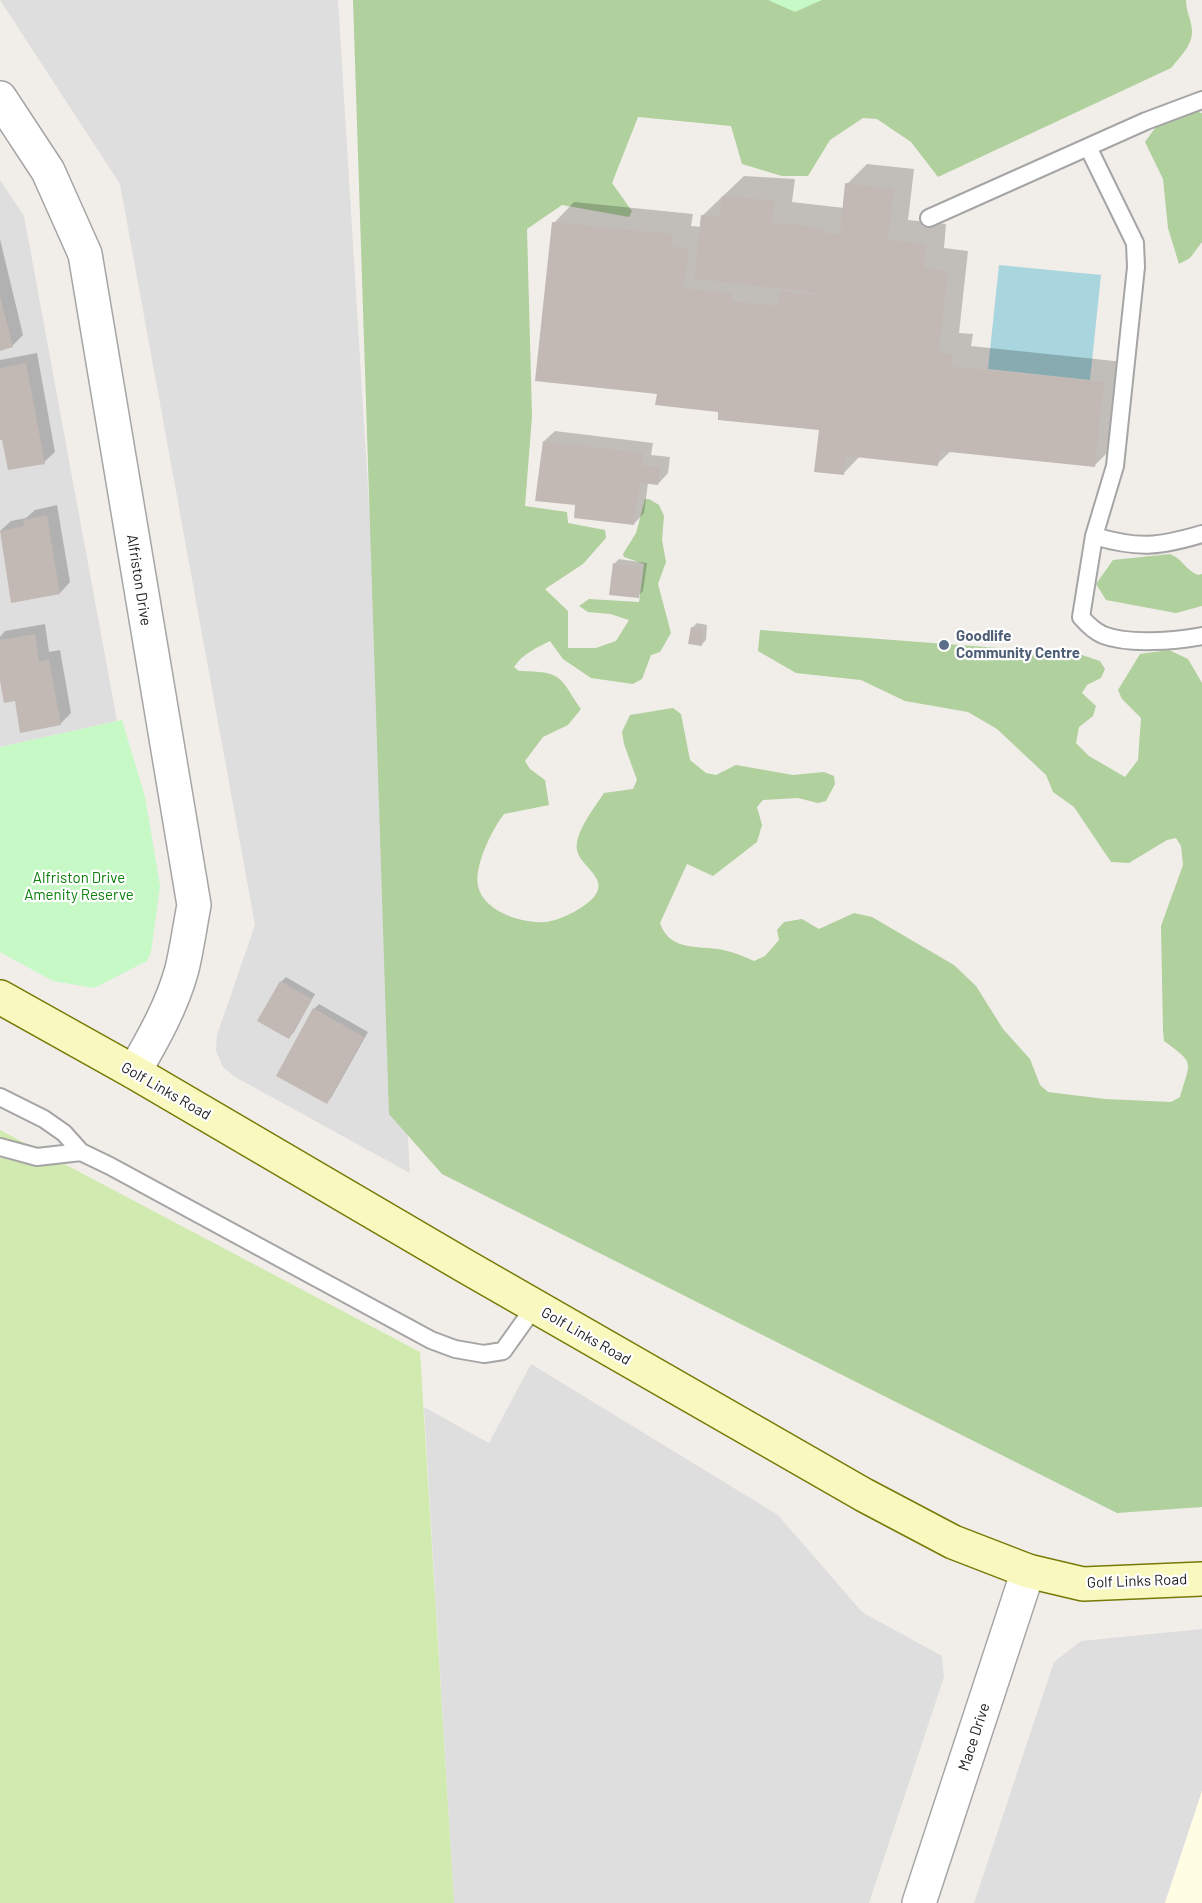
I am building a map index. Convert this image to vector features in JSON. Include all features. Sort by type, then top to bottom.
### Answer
[{"type":"main road","name":"Golf Links Road","points":[[0,997],[134,1072],[864,1495],[953,1542],[1028,1571],[1083,1584],[1202,1579]]},
{"type":"street","name":"Alfriston Drive","points":[[0,98],[48,171],[85,254],[194,905],[181,971],[164,1019],[134,1072]]},
{"type":"street","name":"Mace Drive","points":[[919,1903],[1028,1571]]},
{"type":"lane","points":[[929,218],[1146,121],[1202,100]]},
{"type":"lane","points":[[1088,147],[1135,243],[1136,256],[1115,466],[1094,536],[1081,617],[1092,628],[1103,634],[1119,638],[1153,641],[1202,636]]},
{"type":"lane","points":[[1094,536],[1131,545],[1150,546],[1172,543],[1202,534]]},
{"type":"lane","points":[[0,1097],[44,1119],[64,1133],[81,1152],[121,1171],[431,1340],[455,1349],[484,1354],[503,1351],[535,1306]]},
{"type":"lane","points":[[0,1147],[37,1157],[81,1152]]},
{"type":"shaded area","points":[[0,0],[338,0],[410,1173],[235,1077],[223,1067],[216,1051],[217,1035],[255,925],[120,184]]},
{"type":"shaded area","points":[[0,180],[24,216],[117,721],[0,747]]},
{"type":"shaded area","points":[[531,1364],[778,1515],[862,1612],[942,1656],[944,1677],[869,1903],[454,1903],[424,1407],[489,1443]]},
{"type":"shaded area","points":[[1202,1629],[1202,1791],[1165,1903],[974,1903],[1054,1662],[1081,1641]]},
{"type":"shaded area","points":[[1202,1791],[1202,1903],[1165,1903]]},
{"type":"green space","points":[[353,0],[1186,0],[1192,35],[1185,50],[1171,68],[938,177],[911,142],[877,119],[863,118],[830,140],[808,176],[782,176],[742,164],[731,126],[638,117],[612,183],[632,211],[629,217],[562,205],[527,229],[532,416],[525,506],[567,512],[568,523],[605,530],[606,538],[583,564],[545,589],[568,611],[568,648],[596,648],[616,641],[629,620],[610,614],[588,612],[579,606],[589,599],[639,602],[644,564],[624,557],[623,554],[636,533],[645,499],[649,499],[659,505],[664,516],[662,540],[666,562],[658,584],[671,633],[660,652],[651,655],[642,679],[633,684],[591,678],[563,659],[550,641],[530,651],[514,667],[519,671],[552,674],[563,682],[581,709],[568,725],[543,737],[525,761],[530,769],[545,780],[549,805],[504,814],[485,848],[477,878],[481,895],[487,902],[505,914],[526,921],[545,922],[558,919],[590,901],[598,890],[599,884],[579,856],[577,843],[579,836],[586,820],[604,793],[633,789],[637,780],[622,732],[630,715],[673,708],[681,714],[690,760],[706,773],[716,775],[736,765],[793,775],[824,772],[834,776],[835,784],[826,801],[818,803],[798,798],[763,800],[757,807],[762,825],[757,842],[713,876],[687,864],[660,923],[671,939],[679,944],[718,949],[754,961],[765,956],[779,940],[777,930],[784,922],[802,919],[819,929],[854,913],[872,917],[954,965],[976,986],[1003,1029],[1030,1059],[1040,1085],[1048,1092],[1105,1099],[1171,1102],[1180,1097],[1188,1069],[1186,1059],[1164,1041],[1163,1031],[1161,926],[1183,865],[1181,846],[1176,838],[1167,840],[1129,863],[1111,862],[1074,807],[1053,792],[1046,775],[997,729],[968,712],[905,701],[861,680],[796,673],[758,651],[760,630],[1079,654],[1100,661],[1105,669],[1101,678],[1087,685],[1082,693],[1096,706],[1093,716],[1079,727],[1076,743],[1089,756],[1125,777],[1138,760],[1141,718],[1122,699],[1118,690],[1140,654],[1169,650],[1188,659],[1202,683],[1202,1507],[1117,1513],[442,1174],[389,1114]]},
{"type":"green space","points":[[768,0],[822,0],[795,12]]},
{"type":"green space","points":[[1191,110],[1202,113],[1202,242],[1190,258],[1179,264],[1168,228],[1163,179],[1145,142],[1161,120]]},
{"type":"green space","points":[[1170,554],[1194,573],[1202,574],[1202,606],[1176,613],[1106,600],[1096,584],[1113,560]]},
{"type":"green space","name":"Alfriston Drive Amenity Reserve","points":[[122,720],[145,797],[160,886],[151,952],[147,961],[94,988],[53,981],[0,952],[0,747]]},
{"type":"green space","points":[[0,1130],[420,1352],[454,1903],[0,1903]]},
{"type":"water","points":[[999,265],[1101,275],[1090,380],[988,369]]},
{"type":"building","points":[[845,183],[894,189],[888,240],[926,244],[924,268],[948,271],[939,353],[953,354],[951,366],[1104,382],[1095,467],[940,451],[938,466],[846,456],[844,475],[814,472],[819,430],[718,420],[718,412],[655,405],[657,394],[535,381],[552,222],[673,234],[671,246],[689,248],[684,288],[732,293],[732,301],[778,306],[779,291],[818,295],[818,293],[694,279],[701,215],[719,217],[722,196],[775,200],[772,222],[825,228],[825,233],[840,234]]},
{"type":"building","points":[[0,296],[13,347],[0,351]]},
{"type":"building","points":[[26,363],[45,464],[8,470],[2,440],[0,440],[0,368]]},
{"type":"building","points":[[543,441],[643,453],[642,465],[660,467],[658,485],[640,483],[634,525],[574,518],[575,505],[535,501]]},
{"type":"building","points":[[47,515],[60,594],[11,603],[0,531],[24,526],[23,520]]},
{"type":"building","points":[[613,563],[642,567],[639,598],[609,595]]},
{"type":"building","points":[[691,627],[702,629],[702,646],[688,644]]},
{"type":"building","points":[[35,634],[39,662],[49,659],[61,725],[20,733],[15,701],[4,703],[0,681],[0,640]]},
{"type":"building","points":[[280,981],[312,999],[289,1039],[257,1021]]},
{"type":"building","points":[[313,1008],[364,1037],[327,1104],[276,1076]]},
{"type":"place","name":"Goodlife Community Centre","points":[[944,645]]}]
